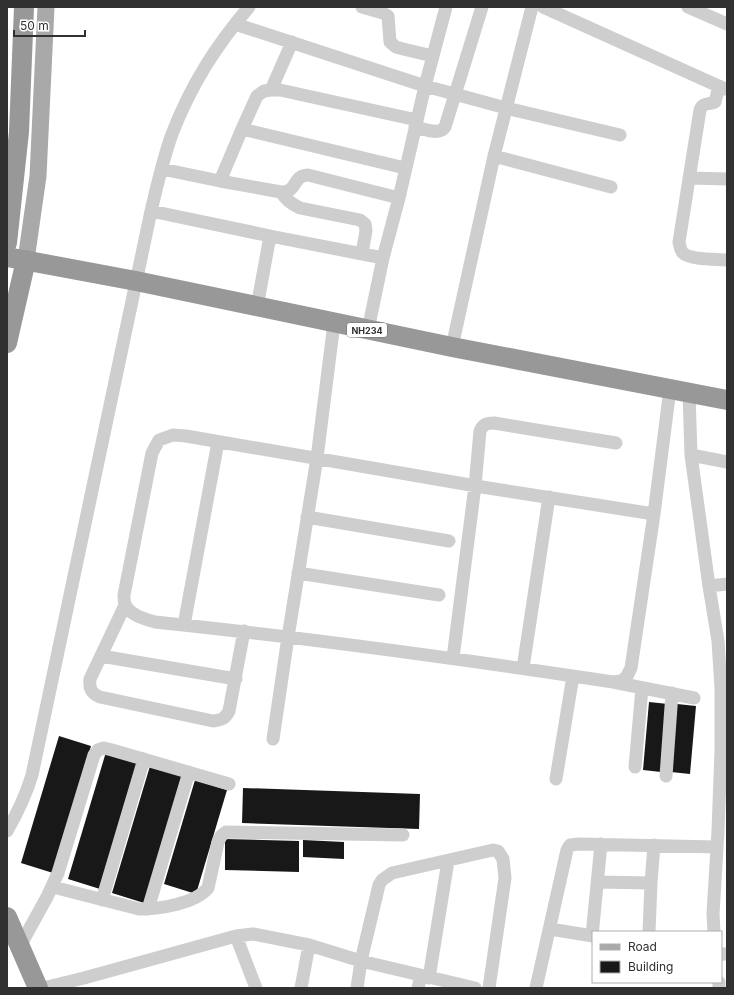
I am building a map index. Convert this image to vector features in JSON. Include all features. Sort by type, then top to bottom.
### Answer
[{"type":"highway","points":[[7,343],[23,71],[24,7]]},
{"type":"highway","name":"NH234","points":[[12,249],[136,281],[257,307],[452,347],[727,400]]},
{"type":"highway","points":[[8,923],[20,946],[38,988]]},
{"type":"main road","points":[[12,249],[38,176],[47,8]]},
{"type":"street","points":[[7,831],[26,795],[32,775],[151,211],[171,136],[187,98],[213,54],[249,7]]},
{"type":"street","points":[[362,7],[388,16],[390,42],[396,47],[433,56]]},
{"type":"street","points":[[368,330],[383,258],[399,198],[424,86],[446,7]]},
{"type":"street","points":[[220,181],[257,96],[271,90],[280,90],[416,123],[435,131],[443,130],[456,94],[482,7]]},
{"type":"street","points":[[452,347],[494,156],[532,7]]},
{"type":"street","points":[[543,7],[560,11],[723,88],[715,102],[705,104],[700,110],[679,242],[680,248],[688,257],[727,260]]},
{"type":"street","points":[[688,7],[715,13],[727,24]]},
{"type":"street","points":[[235,24],[424,86],[506,108],[620,135]]},
{"type":"street","points":[[271,90],[292,42]]},
{"type":"street","points":[[242,129],[406,168]]},
{"type":"street","points":[[494,156],[611,186]]},
{"type":"street","points":[[162,169],[281,192],[291,190],[302,175],[308,175],[399,198]]},
{"type":"street","points":[[690,178],[727,179]]},
{"type":"street","points":[[281,192],[287,200],[300,208],[360,220],[365,224],[366,231],[362,253]]},
{"type":"street","points":[[151,211],[383,258]]},
{"type":"street","points":[[257,307],[270,236]]},
{"type":"street","points":[[273,739],[317,458],[334,323]]},
{"type":"street","points":[[679,391],[692,455],[709,586],[722,641],[724,688],[722,831],[717,847],[713,914],[714,931]]},
{"type":"street","points":[[613,682],[622,681],[627,676],[631,668],[654,514],[679,391]]},
{"type":"street","points":[[453,658],[475,486],[480,431],[482,426],[487,423],[494,423],[616,443]]},
{"type":"street","points":[[244,631],[229,712],[226,717],[221,720],[213,721],[100,697],[93,694],[89,688],[90,679],[125,604],[124,594],[152,453],[159,440],[173,435],[317,458],[475,486],[654,514]]},
{"type":"street","points":[[184,625],[218,442]]},
{"type":"street","points":[[692,455],[727,462]]},
{"type":"street","points":[[523,668],[549,497]]},
{"type":"street","points":[[307,517],[449,541]]},
{"type":"street","points":[[298,573],[439,595]]},
{"type":"street","points":[[709,586],[727,584]]},
{"type":"street","points":[[125,604],[132,613],[155,622],[244,631],[453,658],[613,682],[694,698]]},
{"type":"street","points":[[101,656],[236,679]]},
{"type":"street","points":[[556,779],[573,676]]},
{"type":"street","points":[[635,767],[642,688]]},
{"type":"street","points":[[666,776],[672,693]]},
{"type":"street","points":[[20,946],[53,887],[94,755],[98,750],[104,748],[108,749],[229,784]]},
{"type":"street","points":[[102,900],[144,759]]},
{"type":"street","points":[[148,909],[189,772]]},
{"type":"street","points":[[53,887],[139,910],[148,909],[188,900],[203,894],[208,888],[218,842],[221,836],[226,832],[403,835]]},
{"type":"street","points":[[536,988],[567,850],[570,845],[601,844],[717,847]]},
{"type":"street","points":[[592,931],[601,844]]},
{"type":"street","points":[[649,931],[654,845]]},
{"type":"street","points":[[357,988],[361,961],[379,885],[382,880],[392,873],[493,850],[498,851],[503,859],[505,878],[489,988]]},
{"type":"street","points":[[423,980],[448,861]]},
{"type":"street","points":[[597,882],[651,883]]},
{"type":"street","points":[[550,929],[592,936]]},
{"type":"street","points":[[43,988],[236,936],[253,934],[309,945],[423,980],[475,988]]},
{"type":"street","points":[[236,936],[256,988]]},
{"type":"street","points":[[301,988],[309,945]]},
{"type":"building","points":[[649,702],[668,704],[661,772],[643,770]]},
{"type":"building","points":[[677,704],[696,706],[690,774],[671,772]]},
{"type":"building","points":[[59,736],[91,746],[53,873],[21,863]]},
{"type":"building","points":[[106,752],[139,762],[100,889],[68,879]]},
{"type":"building","points":[[150,766],[182,776],[144,903],[112,893]]},
{"type":"building","points":[[195,780],[227,790],[196,894],[164,884]]},
{"type":"building","points":[[243,788],[420,794],[419,829],[242,823]]},
{"type":"building","points":[[225,839],[299,841],[299,872],[225,870]]},
{"type":"building","points":[[303,840],[344,842],[344,859],[303,857]]}]
